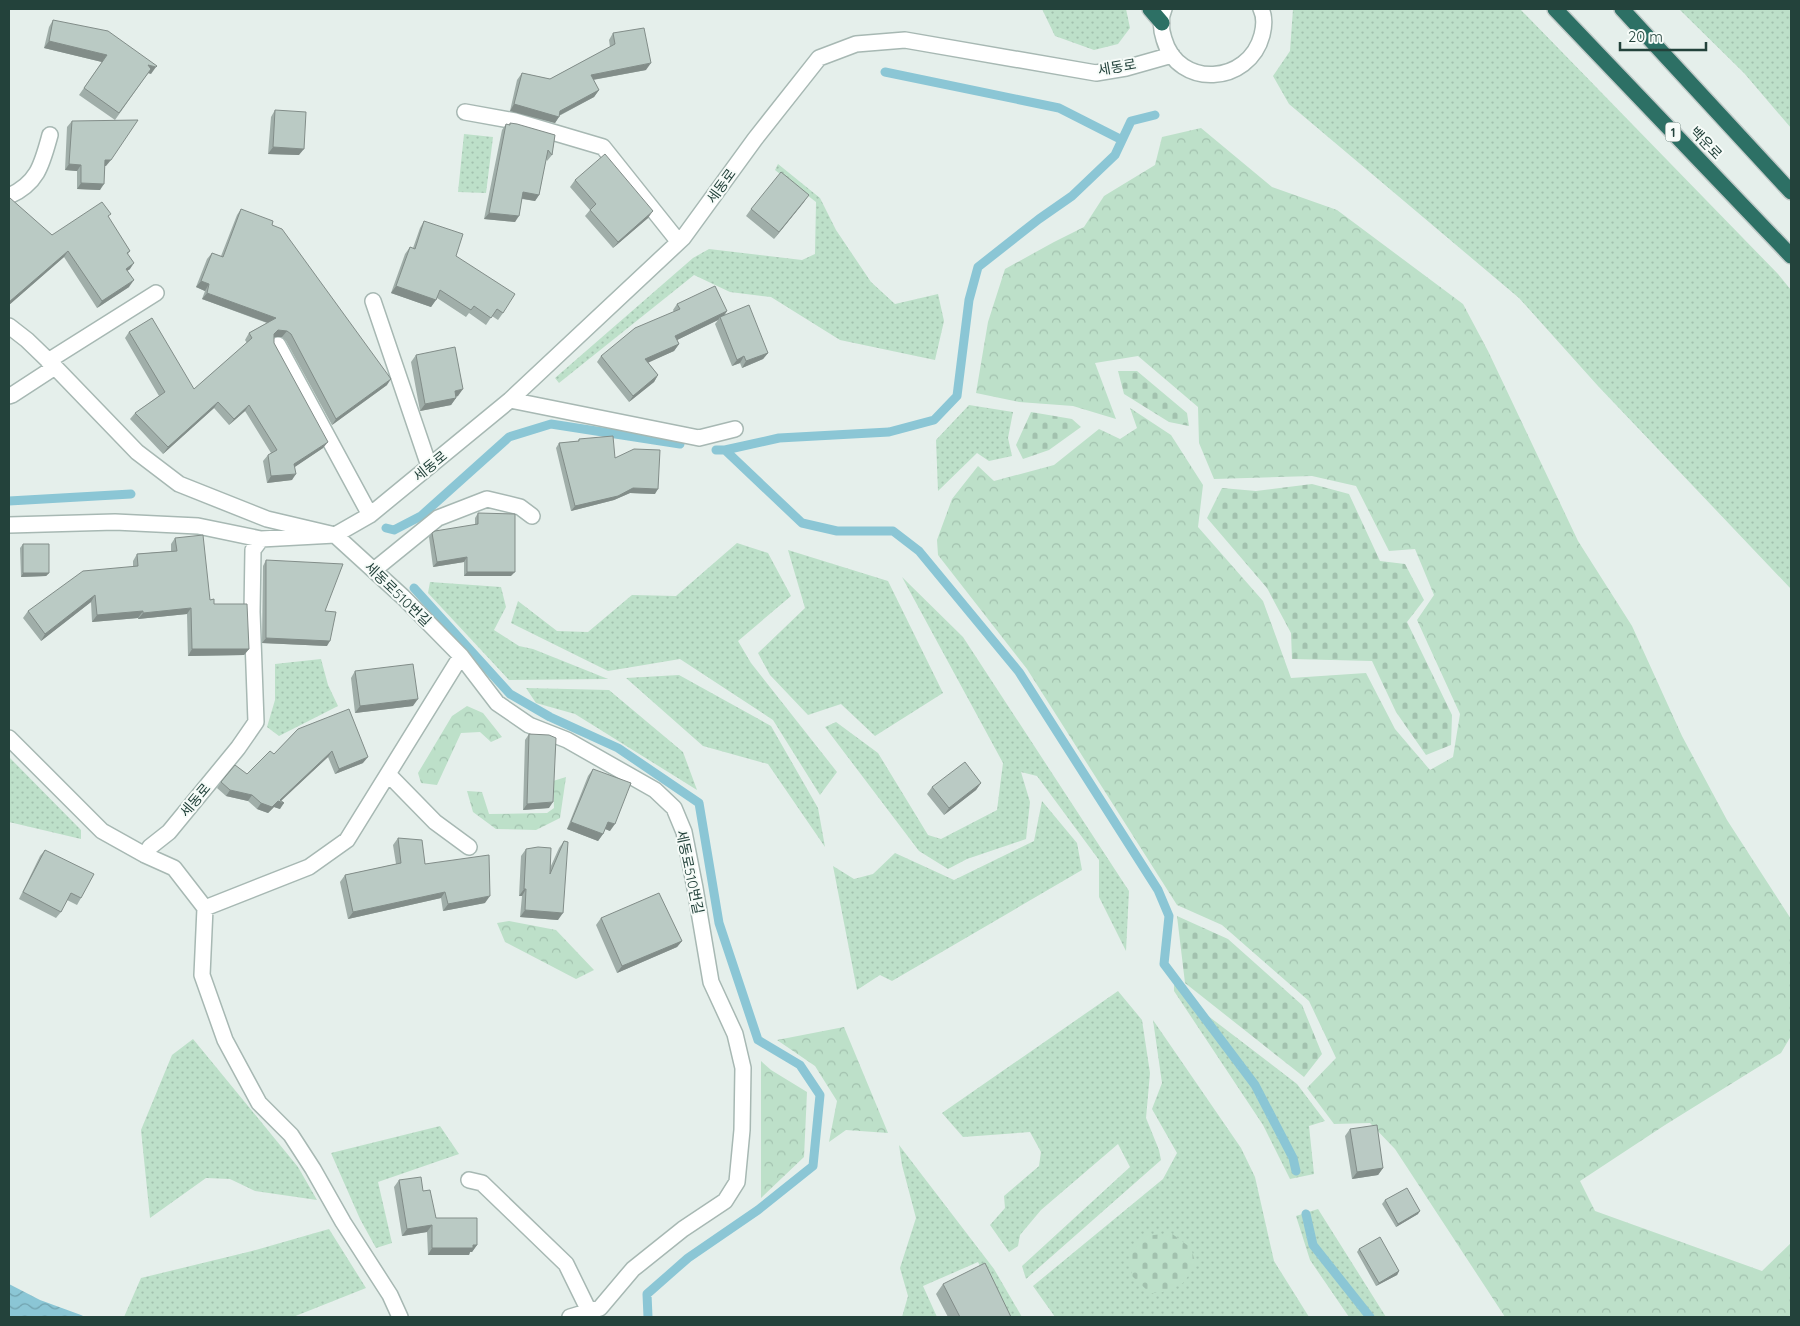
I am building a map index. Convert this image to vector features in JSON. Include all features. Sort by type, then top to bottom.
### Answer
[{"type":"highway","points":[[1150,9],[1163,16]]},
{"type":"highway","name":"백운로","points":[[1555,9],[1791,256]]},
{"type":"highway","points":[[1622,9],[1791,192]]},
{"type":"street","points":[[1163,16],[1161,30],[1166,47],[1177,61],[1190,70],[1206,75],[1222,74],[1238,69],[1251,58],[1260,44],[1264,28],[1261,9]]},
{"type":"street","name":"세동로","points":[[9,525],[115,522],[198,526],[261,538],[335,535],[370,515],[510,400],[683,238],[755,139],[819,58],[856,44],[905,40],[1096,73],[1126,68],[1172,54]]},
{"type":"street","points":[[465,112],[515,121],[603,147],[678,241]]},
{"type":"street","points":[[9,196],[22,190],[40,169],[50,136]]},
{"type":"street","points":[[9,396],[51,364],[156,293]]},
{"type":"street","points":[[374,301],[429,466]]},
{"type":"street","points":[[9,326],[27,340],[137,452],[179,484],[267,518],[335,535]]},
{"type":"street","points":[[278,345],[370,515]]},
{"type":"street","points":[[510,400],[699,438],[735,429]]},
{"type":"street","points":[[374,570],[438,518],[487,499],[520,507],[532,516]]},
{"type":"street","name":"세동로510번길","points":[[335,535],[403,596],[461,656],[496,704],[528,725],[567,740],[655,790],[674,808],[684,832],[711,982],[734,1034],[743,1068],[742,1130],[737,1182],[725,1201],[683,1229],[633,1270],[598,1312]]},
{"type":"street","name":"세동로","points":[[145,855],[150,847],[169,832],[238,748],[256,722],[252,612],[253,550],[261,538]]},
{"type":"street","points":[[205,908],[309,868],[347,840],[461,656]]},
{"type":"street","points":[[9,738],[102,831],[145,855],[174,868],[205,908],[202,974],[225,1040],[259,1103],[291,1135],[313,1169],[343,1222],[390,1295],[400,1317]]},
{"type":"street","points":[[388,774],[435,822],[469,847]]},
{"type":"street","points":[[469,1180],[482,1183],[566,1264],[598,1312],[570,1317]]},
{"type":"green space","points":[[1042,9],[1126,9],[1130,28],[1118,44],[1094,50],[1055,36]]},
{"type":"green space","points":[[1293,9],[1520,9],[1778,274],[1791,290],[1791,589],[1598,386],[1519,298],[1289,104],[1273,76],[1290,51]]},
{"type":"green space","points":[[1679,9],[1791,9],[1791,128],[1744,73]]},
{"type":"green space","points":[[1201,128],[1272,187],[1337,210],[1463,304],[1488,351],[1578,541],[1632,626],[1682,736],[1727,820],[1791,919],[1791,1036],[1781,1053],[1665,1125],[1580,1181],[1595,1211],[1762,1271],[1791,1243],[1791,1317],[1505,1317],[1395,1149],[1370,1123],[1334,1124],[1307,1088],[1336,1058],[1309,1001],[1222,925],[1177,905],[1027,669],[938,555],[937,540],[952,499],[978,466],[994,481],[1054,465],[1099,429],[1120,439],[1137,428],[1130,408],[1171,435],[1203,485],[1198,527],[1263,601],[1291,678],[1366,673],[1395,729],[1430,770],[1453,757],[1460,714],[1417,620],[1434,595],[1415,549],[1389,551],[1356,486],[1312,476],[1214,479],[1199,443],[1198,407],[1138,356],[1095,363],[1116,419],[1073,406],[1019,402],[976,393],[988,322],[1005,269],[1084,227],[1104,196],[1155,165],[1162,137]]},
{"type":"green space","points":[[464,134],[493,137],[486,193],[458,192]]},
{"type":"green space","points":[[778,164],[820,198],[836,230],[871,282],[895,304],[938,294],[944,321],[935,360],[840,340],[771,297],[730,292],[694,275],[559,383],[555,378],[693,258],[709,249],[802,260],[815,254],[816,202],[775,170]]},
{"type":"green space","points":[[1118,371],[1137,371],[1187,413],[1189,426],[1169,422],[1124,394]]},
{"type":"green space","points":[[969,405],[1013,412],[1008,438],[1012,456],[989,461],[977,453],[938,491],[936,440]]},
{"type":"green space","points":[[1031,412],[1072,419],[1081,427],[1049,450],[1023,459],[1016,445]]},
{"type":"green space","points":[[1312,484],[1349,494],[1380,561],[1405,564],[1424,600],[1407,622],[1452,715],[1451,745],[1426,755],[1396,712],[1372,661],[1292,659],[1291,633],[1267,588],[1207,518],[1222,488],[1256,491]]},
{"type":"green space","points":[[737,543],[768,553],[791,596],[738,641],[751,663],[837,772],[820,795],[773,720],[680,659],[608,671],[511,623],[518,601],[557,631],[588,632],[632,595],[676,596]]},
{"type":"green space","points":[[788,550],[888,581],[943,693],[875,736],[841,704],[808,715],[770,675],[758,653],[805,608]]},
{"type":"green space","points":[[902,577],[963,637],[1129,891],[1126,951],[1099,897],[1099,860],[1037,776],[1021,772],[1030,802],[1026,839],[967,859],[948,869],[919,851],[825,727],[836,722],[878,753],[928,835],[941,839],[997,810],[1003,763]]},
{"type":"green space","points":[[430,582],[501,587],[506,607],[494,630],[519,646],[533,649],[608,679],[509,680],[428,593]]},
{"type":"green space","points":[[321,659],[328,685],[338,706],[279,736],[267,727],[275,700],[275,664]]},
{"type":"green space","points":[[679,675],[771,726],[818,808],[825,847],[768,764],[703,746],[626,678]]},
{"type":"green space","points":[[526,688],[609,690],[683,752],[697,790],[575,714],[536,703]]},
{"type":"green space","points":[[467,706],[483,713],[502,737],[491,742],[480,732],[461,733],[437,785],[421,783],[418,773],[452,716]]},
{"type":"green space","points":[[9,757],[81,830],[81,839],[9,822]]},
{"type":"green space","points":[[566,777],[560,818],[536,830],[496,829],[473,812],[467,791],[482,792],[489,814],[547,813],[554,808],[553,781]]},
{"type":"green space","points":[[1042,801],[1077,843],[1082,870],[892,981],[880,975],[857,990],[833,866],[854,879],[873,874],[895,853],[954,880],[1034,841]]},
{"type":"green space","points":[[1177,916],[1228,939],[1302,1005],[1322,1054],[1304,1077],[1185,983]]},
{"type":"green space","points":[[509,921],[556,930],[594,970],[576,979],[505,942],[497,923]]},
{"type":"green space","points":[[1174,981],[1203,1012],[1297,1084],[1325,1121],[1309,1126],[1314,1174],[1290,1179],[1263,1125],[1174,991]]},
{"type":"green space","points":[[1118,991],[1142,1020],[1150,1073],[1146,1118],[1161,1160],[1026,1279],[1022,1266],[1130,1167],[1118,1144],[1041,1210],[1020,1235],[1018,1246],[1009,1252],[990,1225],[1005,1208],[1004,1196],[1039,1166],[1041,1152],[1030,1132],[963,1137],[942,1113]]},
{"type":"green space","points":[[1153,1020],[1241,1148],[1255,1177],[1274,1261],[1309,1317],[1055,1317],[1033,1286],[1163,1179],[1177,1153],[1152,1109],[1162,1083]]},
{"type":"green space","points":[[844,1027],[888,1133],[846,1130],[829,1142],[837,1101],[815,1066],[777,1040]]},
{"type":"green space","points":[[193,1039],[298,1167],[317,1200],[255,1191],[230,1179],[206,1178],[150,1218],[141,1130],[172,1055]]},
{"type":"green space","points":[[761,1061],[771,1070],[807,1092],[804,1157],[761,1198]]},
{"type":"green space","points":[[440,1126],[459,1154],[378,1182],[392,1243],[376,1248],[360,1219],[331,1153]]},
{"type":"green space","points":[[899,1145],[994,1269],[1022,1317],[1006,1317],[978,1262],[923,1286],[937,1317],[902,1317],[908,1296],[900,1268],[916,1218],[902,1165]]},
{"type":"green space","points":[[1318,1209],[1386,1317],[1349,1317],[1310,1260],[1296,1216]]},
{"type":"green space","points":[[329,1229],[366,1288],[293,1317],[124,1317],[141,1278],[252,1251]]},
{"type":"green space","points":[[1171,1233],[1191,1248],[1196,1265],[1183,1283],[1160,1293],[1150,1293],[1132,1276],[1130,1253],[1146,1236]]},
{"type":"water","points":[[9,1284],[40,1300],[85,1317],[9,1317]]},
{"type":"building","points":[[53,20],[108,31],[157,66],[148,65],[151,69],[119,113],[84,88],[107,55],[49,41]]},
{"type":"building","points":[[644,28],[651,63],[591,75],[599,90],[560,111],[559,117],[514,104],[522,73],[550,79],[615,44],[613,33]]},
{"type":"building","points":[[275,110],[306,112],[304,149],[273,147]]},
{"type":"building","points":[[138,120],[111,160],[105,160],[104,184],[81,183],[81,165],[69,164],[72,121]]},
{"type":"building","points":[[510,123],[555,135],[552,155],[548,150],[539,195],[523,192],[519,216],[489,213],[506,124],[510,125]]},
{"type":"building","points":[[605,154],[653,211],[618,242],[590,210],[596,204],[575,180]]},
{"type":"building","points":[[781,172],[809,195],[779,232],[751,209]]},
{"type":"building","points":[[10,198],[52,235],[102,202],[111,214],[108,216],[130,251],[127,253],[134,263],[126,269],[134,280],[102,301],[68,251],[9,302]]},
{"type":"building","points":[[241,209],[273,221],[272,225],[282,229],[391,379],[336,419],[291,334],[287,331],[278,330],[274,334],[274,343],[328,442],[294,464],[296,474],[271,476],[268,455],[277,450],[249,405],[234,419],[218,402],[168,447],[135,413],[165,392],[129,332],[152,318],[194,389],[252,338],[249,333],[276,318],[207,293],[209,284],[201,281],[212,253],[223,257]]},
{"type":"building","points":[[424,221],[463,234],[456,256],[515,294],[503,313],[497,309],[491,318],[474,306],[471,310],[440,290],[436,300],[396,286],[410,247],[415,249]]},
{"type":"building","points":[[715,286],[727,311],[675,336],[679,344],[645,359],[658,375],[633,396],[601,356],[635,328],[680,309],[677,304]]},
{"type":"building","points":[[749,305],[768,353],[746,361],[744,356],[737,360],[720,317]]},
{"type":"building","points":[[455,347],[463,389],[455,391],[456,398],[425,404],[416,355]]},
{"type":"building","points":[[613,436],[615,458],[634,449],[660,450],[658,489],[633,488],[618,496],[575,506],[559,443]]},
{"type":"building","points":[[478,513],[515,514],[515,572],[467,572],[467,557],[437,562],[432,533],[478,524]]},
{"type":"building","points":[[203,535],[210,600],[214,599],[214,604],[247,604],[249,649],[192,649],[191,608],[97,615],[95,595],[45,634],[28,611],[83,571],[138,566],[137,554],[177,551],[175,538]]},
{"type":"building","points":[[23,544],[49,544],[49,573],[23,573]]},
{"type":"building","points":[[266,560],[343,564],[325,611],[336,612],[330,641],[266,638]]},
{"type":"building","points":[[413,664],[418,699],[360,706],[355,671]]},
{"type":"building","points":[[349,709],[368,757],[339,769],[332,751],[280,800],[284,803],[278,801],[272,807],[261,803],[252,795],[230,790],[221,782],[235,765],[247,774],[270,751],[274,754],[298,729]]},
{"type":"building","points":[[529,734],[549,735],[556,738],[553,802],[527,804]]},
{"type":"building","points":[[965,762],[981,783],[949,808],[932,787]]},
{"type":"building","points":[[593,769],[631,783],[615,824],[608,822],[603,834],[571,822]]},
{"type":"building","points":[[398,838],[422,840],[425,864],[489,855],[490,896],[448,904],[445,892],[353,912],[345,875],[401,863]]},
{"type":"building","points":[[564,841],[568,842],[563,913],[525,910],[526,849],[538,847],[551,848],[550,874]]},
{"type":"building","points":[[45,850],[94,874],[81,898],[71,893],[61,912],[23,892]]},
{"type":"building","points":[[659,893],[682,941],[622,966],[601,918]]},
{"type":"building","points":[[1377,1125],[1383,1168],[1357,1172],[1350,1129]]},
{"type":"building","points":[[421,1177],[423,1191],[430,1190],[436,1218],[477,1218],[477,1245],[473,1245],[473,1248],[432,1248],[432,1225],[407,1229],[399,1180]]},
{"type":"building","points":[[1407,1188],[1420,1211],[1398,1224],[1385,1200]]},
{"type":"building","points":[[1380,1237],[1399,1271],[1379,1283],[1359,1249]]},
{"type":"building","points":[[985,1263],[1011,1317],[960,1317],[943,1284]]},
{"type":"waterway","points":[[885,72],[1059,108],[1122,140]]},
{"type":"waterway","points":[[716,450],[725,450],[779,438],[889,432],[934,420],[957,396],[969,300],[978,267],[1039,219],[1072,196],[1115,155],[1131,121],[1155,115]]},
{"type":"waterway","points":[[386,528],[394,530],[421,516],[509,437],[551,424],[680,444]]},
{"type":"waterway","points":[[725,450],[802,523],[837,531],[893,531],[919,551],[1019,672],[1158,890],[1169,916],[1164,964],[1255,1085],[1293,1158],[1296,1171]]},
{"type":"waterway","points":[[9,501],[131,494]]},
{"type":"waterway","points":[[414,588],[510,694],[550,717],[618,748],[699,803],[719,923],[758,1040],[800,1065],[820,1095],[813,1166],[758,1210],[688,1258],[647,1294],[648,1317]]},
{"type":"waterway","points":[[1306,1214],[1313,1245],[1370,1317]]}]
